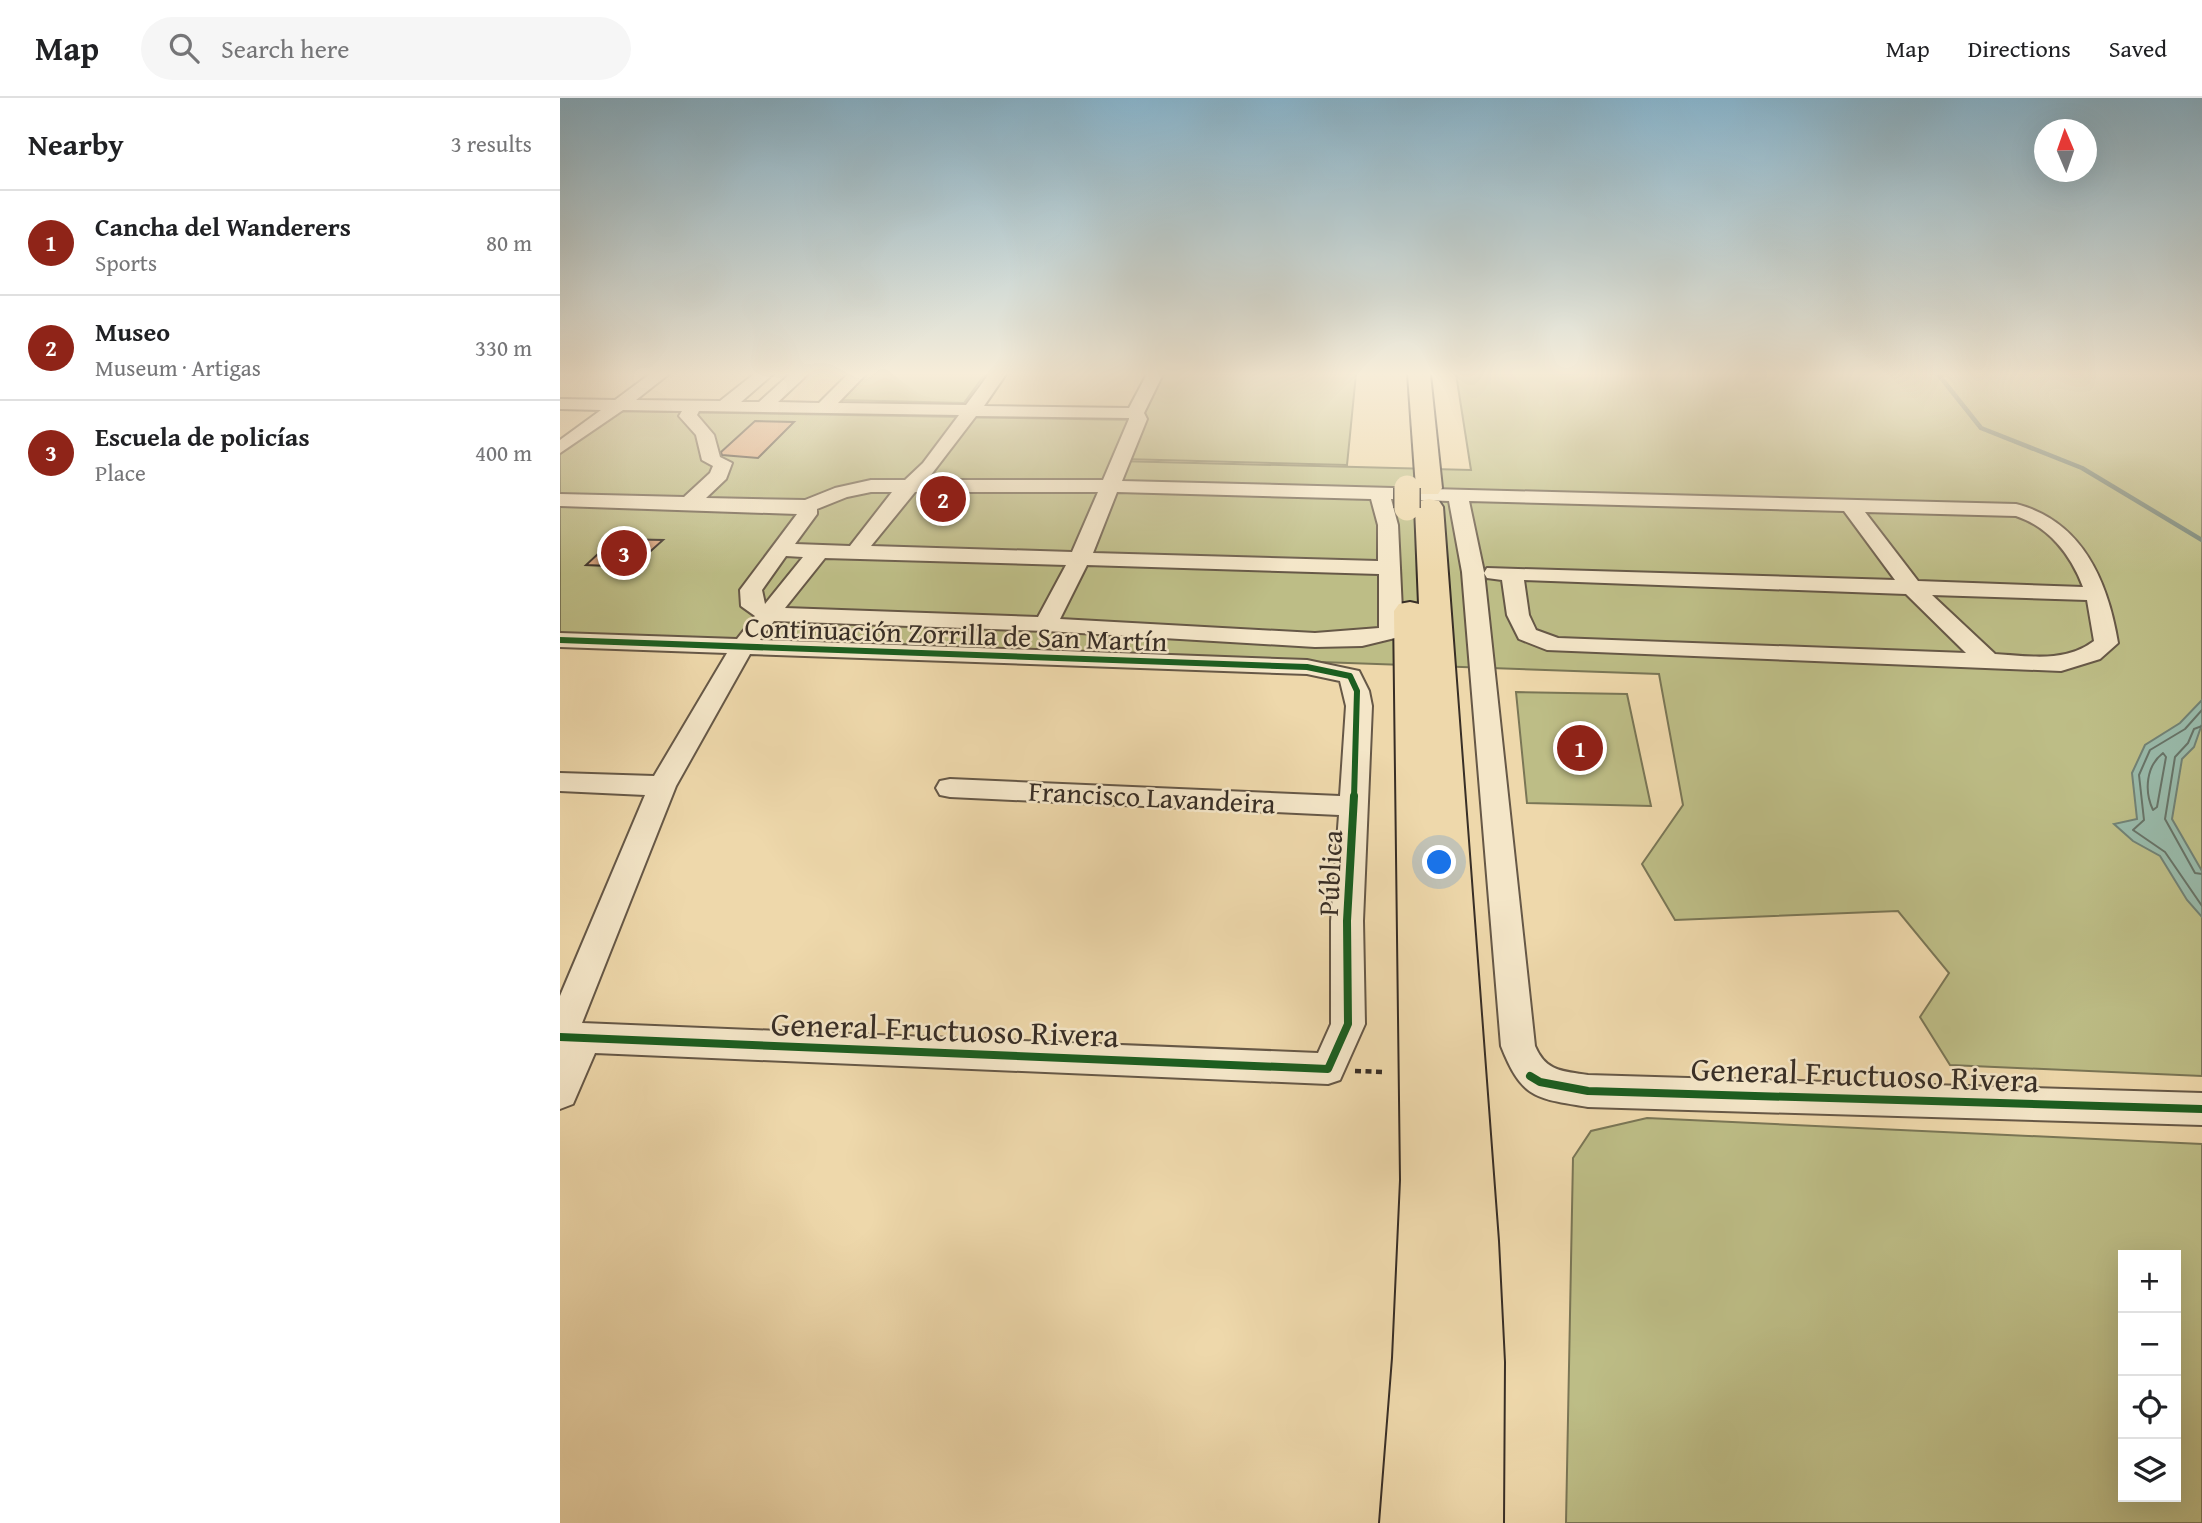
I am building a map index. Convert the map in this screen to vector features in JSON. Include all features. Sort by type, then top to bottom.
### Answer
[{"type":"highway","points":[[1411,440],[1418,497],[1471,1241],[1474,1362],[1470,1523]]},
{"type":"highway","points":[[1413,1523],[1423,1358],[1427,1180],[1418,440]]},
{"type":"street","points":[[696,497],[719,475],[723,463],[711,460],[708,440]]},
{"type":"street","points":[[857,551],[903,492],[930,467],[949,440]]},
{"type":"street","points":[[1046,624],[1080,558],[1129,440]]},
{"type":"street","points":[[560,486],[807,506],[842,492]]},
{"type":"street","points":[[560,500],[842,492],[850,497],[903,492],[1109,486],[1418,497],[2001,509],[2027,512],[2052,527],[2081,556],[2094,580],[2106,643],[2092,654],[2061,664],[1555,645],[1527,634],[1518,615],[1512,574]]},
{"type":"street","points":[[807,506],[807,514],[751,590],[752,606],[768,614],[1046,624],[1164,634],[1327,639],[1377,637],[1391,632],[1388,525],[1418,497]]},
{"type":"street","points":[[1418,497],[1474,572],[2098,594]]},
{"type":"street","points":[[1850,506],[1911,587],[1988,661]]},
{"type":"street","points":[[781,550],[1390,568]]},
{"type":"street","points":[[560,1093],[568,1037],[662,786],[742,648],[819,551]]},
{"type":"street","name":"General Fructuoso Rivera","points":[[1474,572],[1518,1046],[1530,1076],[1540,1082],[1588,1091],[2202,1109]]},
{"type":"street","name":"Continuación Zorrilla de San Martín","points":[[560,640],[1307,667],[1350,676]]},
{"type":"street","name":"Pública","points":[[1328,1069],[1348,1024],[1348,921],[1359,706],[1350,676]]},
{"type":"street","points":[[560,782],[662,786]]},
{"type":"street","name":"Francisco Lavandeira","points":[[950,788],[1355,806]]},
{"type":"street","name":"General Fructuoso Rivera","points":[[568,1037],[1328,1069]]},
{"type":"green space","points":[[575,440],[1128,440],[1119,461],[1471,470],[1466,440],[2202,440],[2202,1076],[1950,1065],[1920,1017],[1949,973],[1898,911],[1675,920],[1642,864],[1683,805],[1659,674],[560,635],[560,451]]},
{"type":"green space","points":[[1131,440],[1349,440],[1347,465],[1123,459]]},
{"type":"green space","points":[[1516,692],[1627,694],[1651,806],[1527,803]]},
{"type":"green space","points":[[1647,1118],[2202,1144],[2202,1523],[1566,1523],[1573,1158],[1591,1131]]},
{"type":"water","points":[[2202,700],[2202,724],[2194,747],[2182,759],[2172,819],[2202,871],[2202,917],[2187,900],[2160,856],[2133,841],[2114,824],[2137,819],[2132,773],[2145,745],[2180,723]]},
{"type":"building","points":[[734,440],[776,440],[758,458],[722,455],[721,452]]},
{"type":"building","points":[[614,539],[663,540],[633,567],[586,565]]},
{"type":"waterway","points":[[2013,440],[2082,468],[2202,540]]},
{"type":"cycle path","points":[[560,640],[1307,667],[1350,676],[1357,691],[1359,706],[1347,921],[1348,1024],[1328,1069],[560,1037]]},
{"type":"cycle path","points":[[1530,1076],[1540,1082],[1588,1091],[2202,1109]]},
{"type":"place","name":"Museo","points":[[943,499]]},
{"type":"place","name":"Escuela de policías","points":[[624,553]]},
{"type":"place","name":"Cancha del Wanderers","points":[[1580,748]]}]
